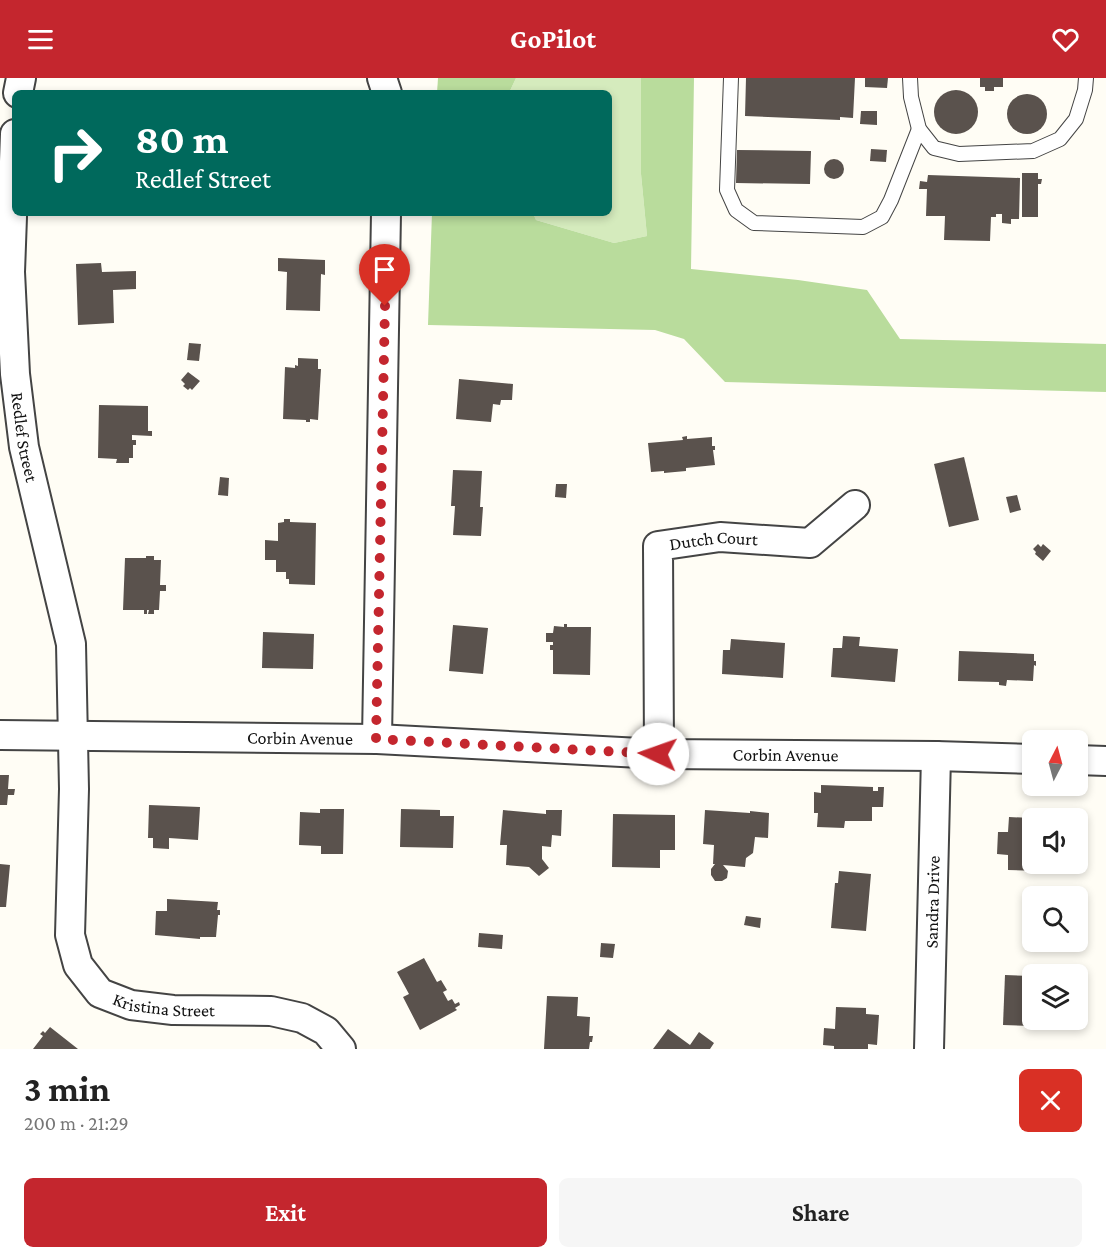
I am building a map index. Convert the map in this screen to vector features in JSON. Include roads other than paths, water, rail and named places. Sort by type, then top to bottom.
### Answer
[{"type":"street","name":"Redlef Street","points":[[12,216],[10,272],[15,374],[24,447],[71,644],[73,736]]},
{"type":"street","points":[[376,739],[386,216]]},
{"type":"street","name":"Dutch Court","points":[[658,754],[658,546],[720,537],[810,543],[855,505]]},
{"type":"street","name":"Corbin Avenue","points":[[0,735],[376,739],[658,754],[1022,759]]},
{"type":"street","name":"Kristina Street","points":[[73,736],[70,935],[78,965],[100,993],[131,1005],[173,1010],[271,1011],[302,1018],[326,1031],[341,1049]]},
{"type":"street","name":"Sandra Drive","points":[[929,1049],[936,756]]},
{"type":"street","points":[[1088,760],[1106,761]]},
{"type":"lane","points":[[731,78],[727,190],[736,210],[754,223],[863,227],[882,217],[919,129]]},
{"type":"lane","points":[[910,78],[919,129],[934,148],[959,154],[1033,151],[1060,139],[1076,119],[1086,78]]}]
